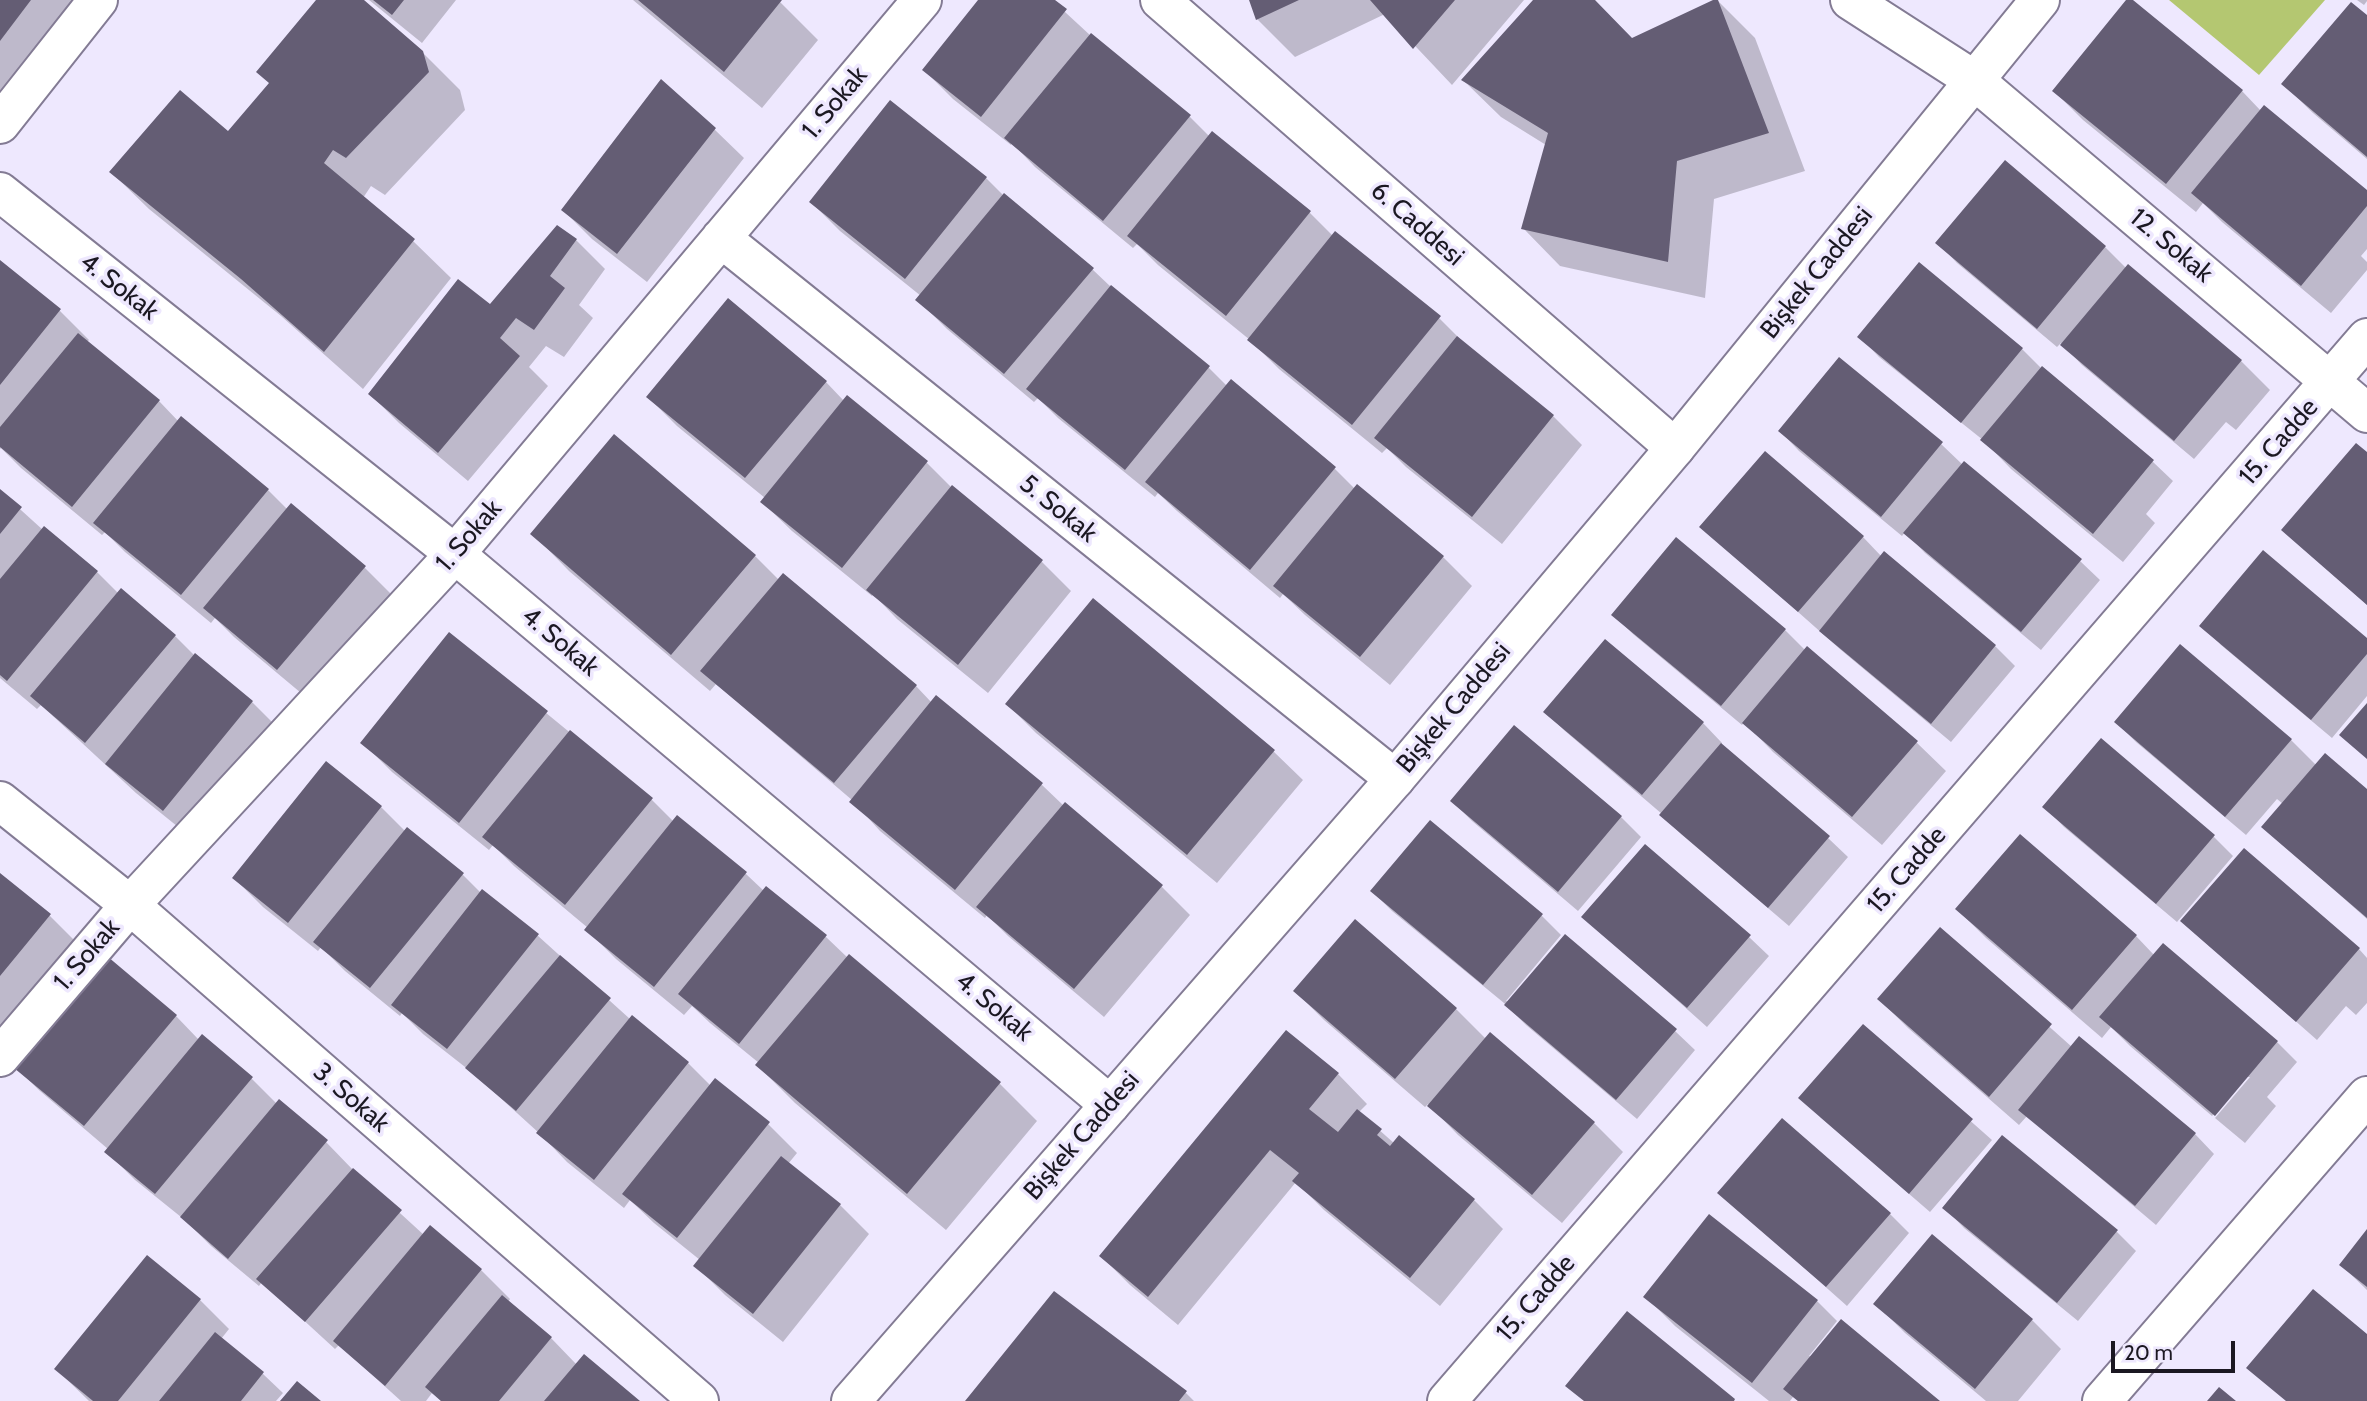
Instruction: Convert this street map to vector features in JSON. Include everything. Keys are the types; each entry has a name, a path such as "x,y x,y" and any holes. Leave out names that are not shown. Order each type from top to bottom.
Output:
{"street":[{"path":"0,124 98,0"},
{"name":"1. Sokak","path":"0,1057 130,905 455,554 922,0"},
{"name":"6. Caddesi","path":"1160,0 1675,448"},
{"name":"12. Sokak","path":"1850,0 1974,80 2367,413"},
{"name":"Bişkek Caddesi","path":"851,1401 1395,779 1675,448 2040,0"},
{"name":"4. Sokak","path":"0,192 455,554 1110,1105"},
{"name":"5. Sokak","path":"720,238 1395,779"},
{"name":"15. Cadde","path":"1447,1401 2332,382 2367,338"},
{"name":"3. Sokak","path":"0,801 130,905 699,1401"},
{"path":"2102,1401 2367,1096"}],"green space":[{"path":"2169,0 2325,0 2259,75"}],"building":[{"path":"0,0 31,0 0,41"},
{"path":"316,0 364,0 423,51 429,72 346,158 333,150 324,163 415,239 324,352 241,279 109,172 180,90 228,131 269,83 256,72"},
{"path":"373,0 404,0 392,15"},
{"path":"638,0 782,0 724,72"},
{"path":"978,0 1055,0 1067,9 981,117 922,70"},
{"path":"1249,0 1299,0 1256,20"},
{"path":"1370,0 1455,0 1413,49"},
{"path":"1533,0 1595,0 1632,38 1718,0 1769,133 1677,161 1668,262 1521,229 1548,133 1461,80"},
{"path":"2126,0 2133,0 2243,90 2166,184 2052,91"},
{"path":"2351,2 2367,15 2367,157 2281,84"},
{"path":"1091,33 1191,115 1103,221 1004,138"},
{"path":"661,79 716,128 617,254 561,210"},
{"path":"890,100 987,177 905,279 809,202"},
{"path":"2264,105 2367,190 2367,206 2301,286 2191,193"},
{"path":"1212,131 1311,211 1226,316 1127,236"},
{"path":"2005,160 2106,246 2037,329 1935,243"},
{"path":"1004,193 1094,268 1004,374 915,300"},
{"path":"557,225 577,239 550,276 565,288 534,330 516,318 500,338 520,356 438,453 368,394 458,279 490,304"},
{"path":"1335,231 1441,316 1352,425 1247,340"},
{"path":"0,260 61,309 0,385"},
{"path":"1919,262 2023,348 1961,423 1857,337"},
{"path":"2128,264 2242,360 2174,441 2060,345"},
{"path":"1111,285 1210,366 1125,470 1026,389"},
{"path":"728,298 827,381 745,478 646,397"},
{"path":"78,333 160,400 72,507 0,447 0,427"},
{"path":"1457,336 1554,415 1472,517 1374,438"},
{"path":"1839,357 1943,442 1881,517 1778,431"},
{"path":"2042,366 2154,460 2093,534 1980,440"},
{"path":"1231,379 1336,467 1250,570 1145,482"},
{"path":"847,395 928,461 842,568 760,502"},
{"path":"181,416 269,489 181,595 93,523"},
{"path":"614,434 756,555 671,655 530,534"},
{"path":"2356,443 2367,452 2367,605 2281,530"},
{"path":"1765,451 1864,536 1798,612 1699,527"},
{"path":"1964,461 2082,559 2021,632 1903,533"},
{"path":"1357,484 1444,556 1360,657 1273,586"},
{"path":"952,485 1043,560 958,665 866,590"},
{"path":"0,489 22,507 0,534"},
{"path":"291,503 366,566 277,670 203,608"},
{"path":"44,526 98,571 7,681 0,675 0,579"},
{"path":"1676,537 1786,629 1721,706 1611,615"},
{"path":"2263,550 2367,638 2367,654 2311,720 2199,626"},
{"path":"1884,551 1996,645 1931,724 1819,631"},
{"path":"783,573 917,685 834,783 700,671"},
{"path":"121,588 176,635 85,743 30,696"},
{"path":"1093,598 1275,750 1187,855 1005,704"},
{"path":"449,632 548,711 459,823 360,743"},
{"path":"1605,639 1704,722 1642,795 1543,712"},
{"path":"2180,644 2292,739 2225,817 2114,722"},
{"path":"1807,646 1918,741 1852,817 1742,723"},
{"path":"195,653 253,701 163,811 105,764"},
{"path":"936,695 1043,783 955,890 849,802"},
{"path":"2367,703 2367,759 2339,735"},
{"path":"1514,725 1622,816 1558,892 1450,801"},
{"path":"570,730 653,798 565,905 482,837"},
{"path":"2101,738 2215,835 2156,904 2042,807"},
{"path":"1721,743 1830,836 1768,908 1659,815"},
{"path":"2325,753 2367,789 2367,918 2261,827"},
{"path":"326,761 382,806 288,923 232,878"},
{"path":"1065,802 1163,885 1074,989 976,907"},
{"path":"677,815 747,872 654,987 584,930"},
{"path":"1430,820 1543,914 1483,985 1370,891"},
{"path":"407,827 464,873 370,988 313,942"},
{"path":"2020,834 2137,935 2072,1010 1955,909"},
{"path":"1645,844 1751,935 1687,1008 1581,917"},
{"path":"2244,848 2360,948 2296,1022 2180,921"},
{"path":"0,873 51,914 0,976"},
{"path":"766,886 827,935 739,1044 678,994"},
{"path":"482,889 539,934 447,1049 391,1005"},
{"path":"1355,919 1457,1008 1395,1079 1293,991"},
{"path":"1940,927 2052,1024 1989,1097 1877,999"},
{"path":"1565,934 1677,1029 1616,1100 1504,1005"},
{"path":"2163,943 2278,1041 2215,1116 2099,1017"},
{"path":"101,951 177,1015 84,1126 8,1063"},
{"path":"849,954 1001,1082 907,1194 755,1065"},
{"path":"560,955 611,998 516,1111 465,1068"},
{"path":"632,1015 689,1062 594,1180 536,1133"},
{"path":"1863,1024 1973,1119 1909,1194 1798,1098"},
{"path":"1286,1030 1339,1073 1309,1109 1338,1132 1357,1109 1382,1129 1377,1135 1390,1146 1399,1135 1475,1199 1410,1278 1292,1181 1299,1173 1270,1150 1148,1297 1099,1256"},
{"path":"1490,1032 1595,1122 1532,1195 1427,1106"},
{"path":"202,1034 253,1077 155,1194 104,1152"},
{"path":"2079,1036 2196,1133 2135,1206 2018,1110"},
{"path":"715,1078 770,1122 677,1238 622,1194"},
{"path":"279,1099 328,1140 228,1259 180,1217"},
{"path":"1782,1118 1891,1213 1826,1287 1717,1193"},
{"path":"2002,1135 2118,1230 2057,1303 1942,1208"},
{"path":"781,1156 841,1204 753,1314 693,1266"},
{"path":"353,1168 402,1210 305,1322 256,1279"},
{"path":"1709,1214 1818,1300 1752,1383 1643,1297"},
{"path":"430,1225 482,1269 385,1386 333,1341"},
{"path":"2367,1229 2367,1287 2339,1265"},
{"path":"1932,1234 2033,1319 1975,1389 1873,1304"},
{"path":"147,1255 201,1299 118,1401 93,1401 54,1369"},
{"path":"2313,1289 2367,1334 2367,1401 2286,1401 2246,1368"},
{"path":"1054,1291 1187,1391 1179,1401 965,1401"},
{"path":"502,1295 552,1337 499,1401 441,1401 425,1387"},
{"path":"1627,1311 1735,1399 1734,1401 1584,1401 1565,1386"},
{"path":"1841,1319 1940,1401 1798,1401 1783,1389"},
{"path":"215,1332 264,1372 241,1401 159,1401"},
{"path":"584,1354 640,1401 544,1401"},
{"path":"297,1381 321,1401 280,1401"},
{"path":"2219,1387 2236,1401 2207,1401"}]}
